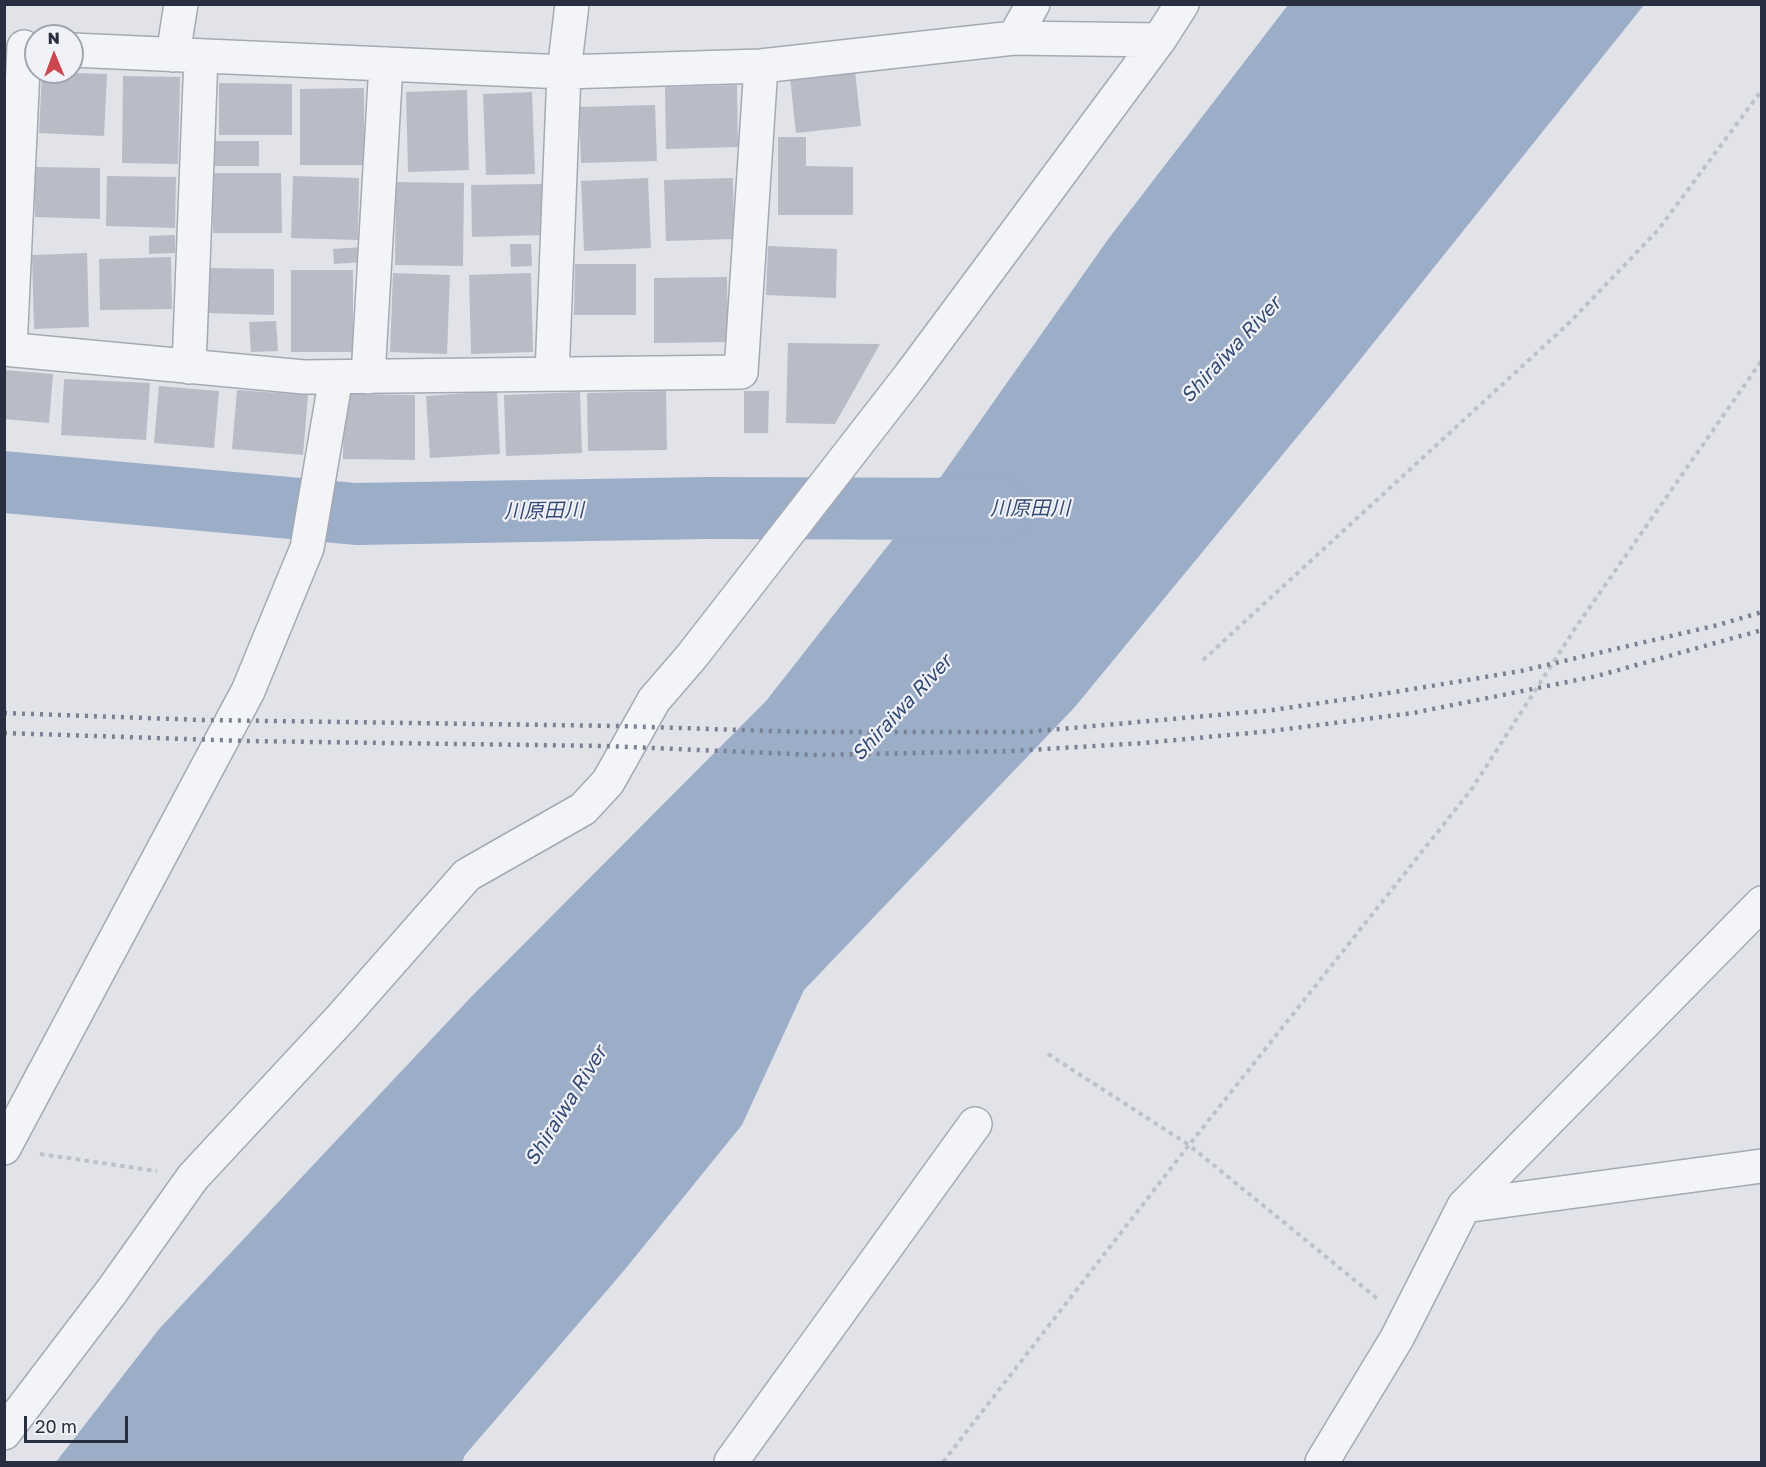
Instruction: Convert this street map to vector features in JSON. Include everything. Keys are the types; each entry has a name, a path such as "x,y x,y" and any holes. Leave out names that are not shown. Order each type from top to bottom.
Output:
{"street":[{"path":"181,4 187,56 189,367"},
{"path":"552,374 564,72 572,4"},
{"path":"1014,38 1034,4"},
{"path":"4,1433 112,1291 193,1177 342,1017 467,875 582,809 608,782 654,700 692,657 909,377 1159,40 1182,4"},
{"path":"84,51 564,72 761,66 1014,38 1159,40"},
{"path":"21,47 7,349 304,377 741,372 761,66"},
{"path":"368,377 386,64"},
{"path":"16,1150 252,680 307,548 336,377"},
{"path":"1322,1462 1405,1321 1464,1206 1761,903"},
{"path":"731,1462 975,1124"},
{"path":"1464,1206 1761,1166"}],"path":[{"path":"1203,660 1568,324 1658,230 1761,90"},
{"path":"943,1462 1189,1145 1471,790 1576,627 1761,360"},
{"path":"1048,1054 1189,1145 1405,1321"},
{"path":"16,1150 193,1177"}],"water":[{"name":"Shiraiwa River","path":"1288,5 1644,5 1335,391 1074,708 804,990 742,1125 622,1273 465,1455 462,1462 56,1462 159,1329 473,995 766,701 930,492 1109,238"}],"building":[{"path":"855,71 861,126 796,133 790,78"},
{"path":"84,73 107,74 104,136 39,133 41,84 84,84"},
{"path":"123,76 180,77 178,164 122,163"},
{"path":"219,83 292,84 292,135 219,135"},
{"path":"737,85 738,147 666,149 665,87"},
{"path":"364,88 364,165 300,165 300,89"},
{"path":"467,90 469,170 408,172 406,92"},
{"path":"532,92 535,174 486,175 483,94"},
{"path":"655,105 657,161 581,163 579,107"},
{"path":"778,137 806,137 806,166 853,167 853,215 778,215"},
{"path":"214,141 259,141 259,166 214,166"},
{"path":"35,167 100,168 100,219 35,217"},
{"path":"213,173 281,173 282,233 213,233"},
{"path":"107,176 176,177 175,228 106,226"},
{"path":"293,176 359,178 358,240 291,238"},
{"path":"648,178 651,248 584,251 581,181"},
{"path":"733,178 734,239 666,241 664,180"},
{"path":"396,182 464,183 463,266 395,265"},
{"path":"544,184 544,235 472,237 471,185"},
{"path":"175,235 175,253 149,254 149,236"},
{"path":"510,244 531,244 532,266 511,267"},
{"path":"768,246 837,249 836,298 766,295"},
{"path":"362,247 362,262 334,264 333,249"},
{"path":"87,253 89,327 34,329 32,255"},
{"path":"171,257 172,309 100,310 99,259"},
{"path":"575,264 636,264 636,315 574,315"},
{"path":"208,268 274,269 274,315 207,313"},
{"path":"291,270 353,270 353,352 291,352"},
{"path":"393,273 450,275 447,354 390,352"},
{"path":"531,273 533,352 471,354 469,275"},
{"path":"727,277 728,342 654,343 654,278"},
{"path":"276,321 278,351 251,352 249,322"},
{"path":"788,343 880,344 835,424 786,423"},
{"path":"4,370 53,374 49,423 4,419"},
{"path":"64,379 150,383 146,440 61,435"},
{"path":"159,386 219,391 214,448 154,443"},
{"path":"237,390 308,395 303,455 232,449"},
{"path":"497,391 500,454 430,458 426,396"},
{"path":"666,391 667,450 588,451 587,393"},
{"path":"744,391 769,391 768,433 744,433"},
{"path":"580,392 582,453 506,456 504,395"},
{"path":"344,394 415,395 415,460 343,459"}],"waterway":[{"name":"川原田川","path":"4,482 356,514 706,508 1000,509"}],"railway":[{"path":"4,713 203,720 618,726 803,732 1026,732 1273,710 1395,692 1521,671 1718,625 1762,612"},
{"path":"4,733 247,741 606,746 816,755 1012,751 1144,743 1271,731 1413,713 1597,676 1762,630"}]}
